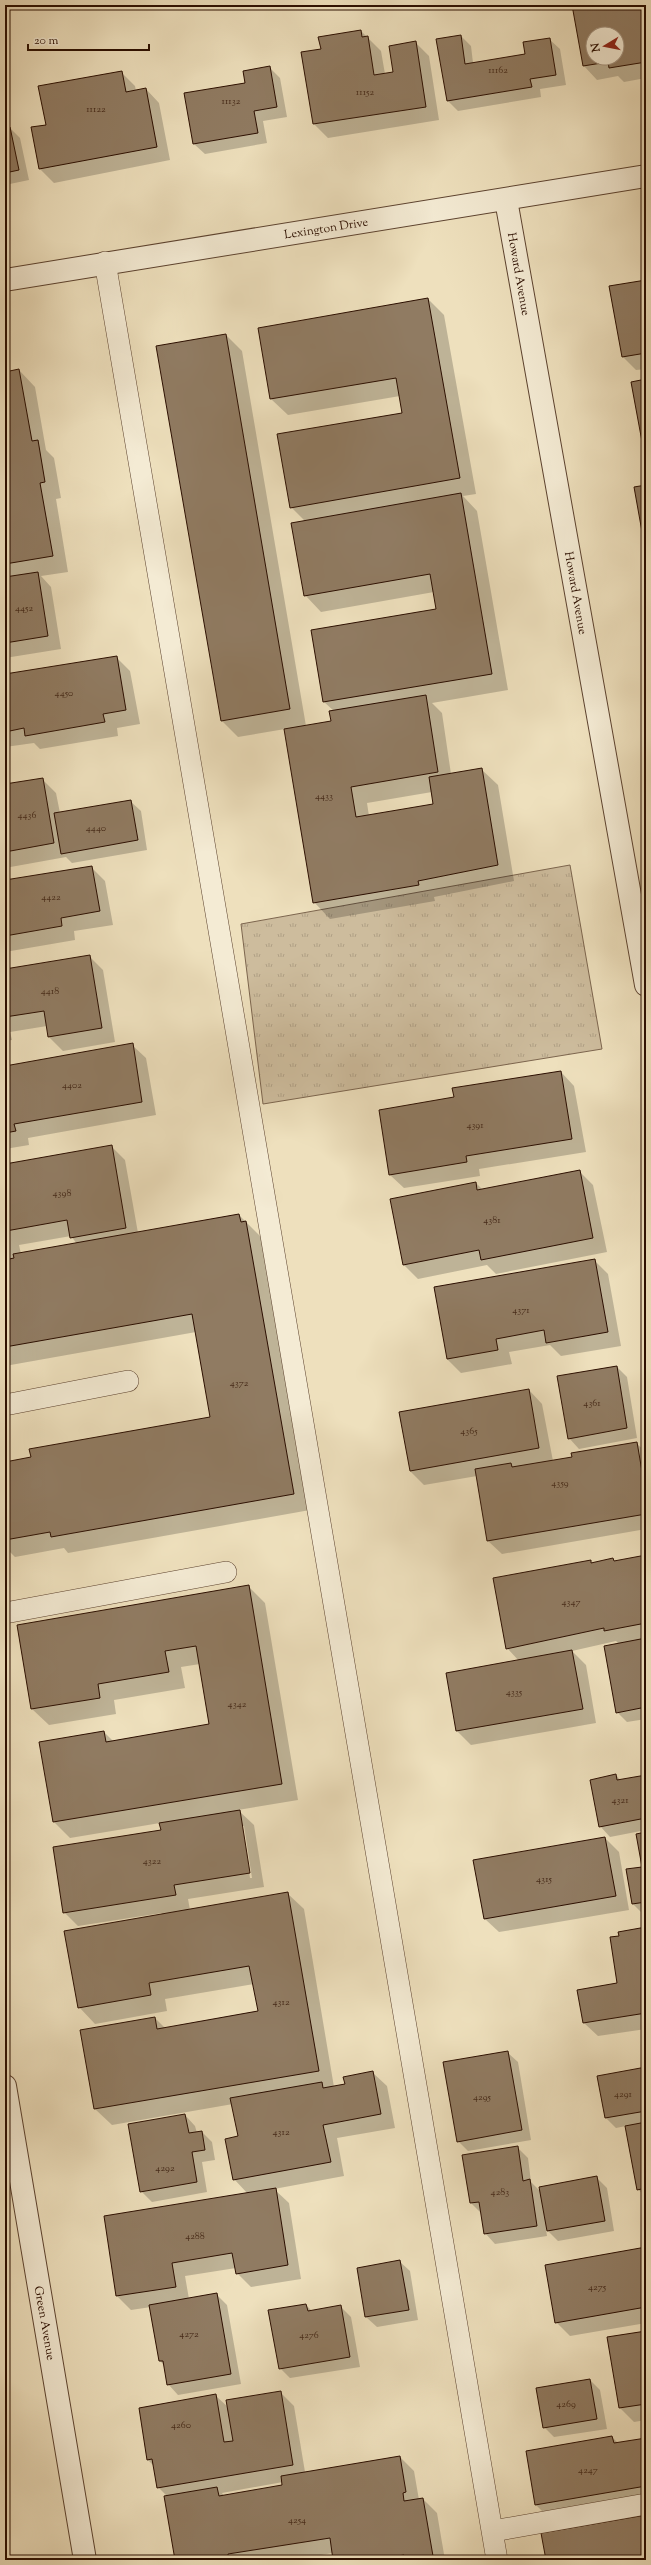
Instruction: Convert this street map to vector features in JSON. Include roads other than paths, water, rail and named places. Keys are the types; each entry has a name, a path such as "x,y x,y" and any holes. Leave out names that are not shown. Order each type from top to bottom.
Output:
{"street":[{"name":"Lexington Drive","path":"5,280 105,262 506,200 646,176"},
{"name":"Howard Avenue","path":"506,200 646,985"},
{"name":"Green Avenue","path":"5,2086 85,2560"}],"lane":[{"path":"105,262 498,2560"},
{"path":"5,1405 128,1381"},
{"path":"5,1613 226,1572"},
{"path":"493,2531 646,2504"}]}
